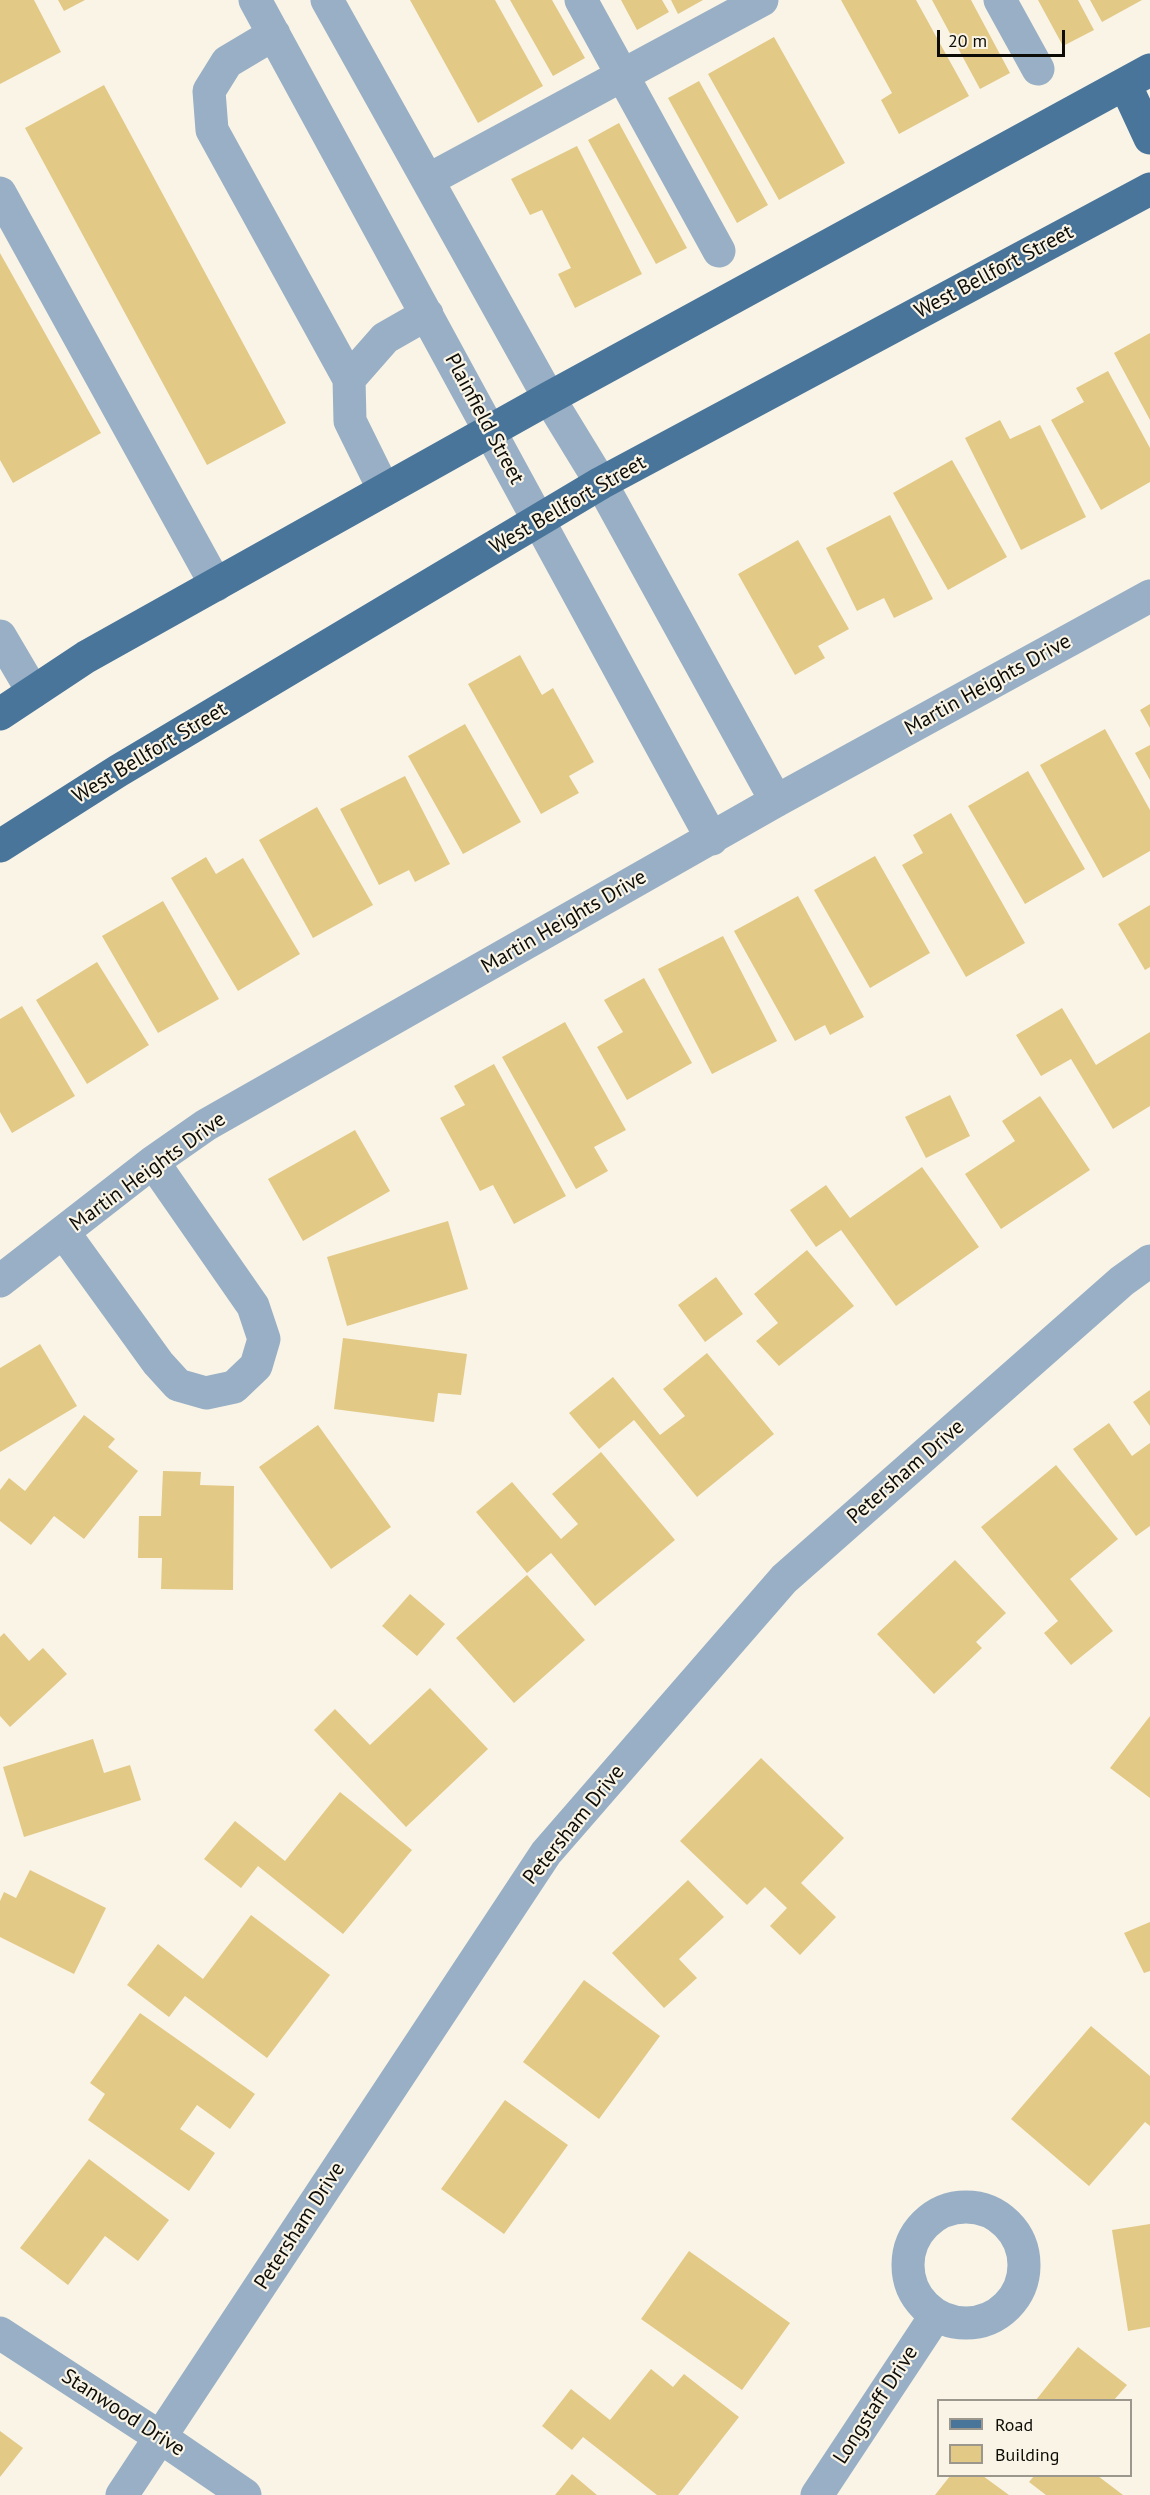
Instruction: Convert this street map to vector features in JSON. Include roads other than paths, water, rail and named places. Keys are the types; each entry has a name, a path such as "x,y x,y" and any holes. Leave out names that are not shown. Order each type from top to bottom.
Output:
{"main road":[{"path":"0,714 86,657 384,490 1137,77 1150,138"},
{"name":"West Bellfort Street","path":"0,846 118,771 602,483 1150,189"}],"street":[{"name":"Plainfield Street","path":"255,0 537,521 712,838"},
{"path":"327,0 549,398 602,483 776,801"},
{"path":"581,0 719,251"},
{"path":"428,180 762,0"},
{"path":"1000,0 1038,69"},
{"path":"274,34 227,62 209,92 212,130 349,379 350,421 384,490"},
{"path":"0,193 216,585"},
{"path":"349,379 385,338 427,314"},
{"name":"Martin Heights Drive","path":"0,1281 153,1162 206,1125 776,801 1150,596"},
{"path":"0,636 33,692"},
{"path":"64,1233 158,1363 178,1385 206,1393 234,1387 256,1366 264,1339 253,1306 153,1162"},
{"name":"Petersham Drive","path":"122,2495 546,1853 784,1579 1122,1281 1150,1261"},
{"name":"Longstaff Drive","path":"818,2495 936,2315"},
{"name":"Stanwood Drive","path":"0,2333 245,2495"}]}
